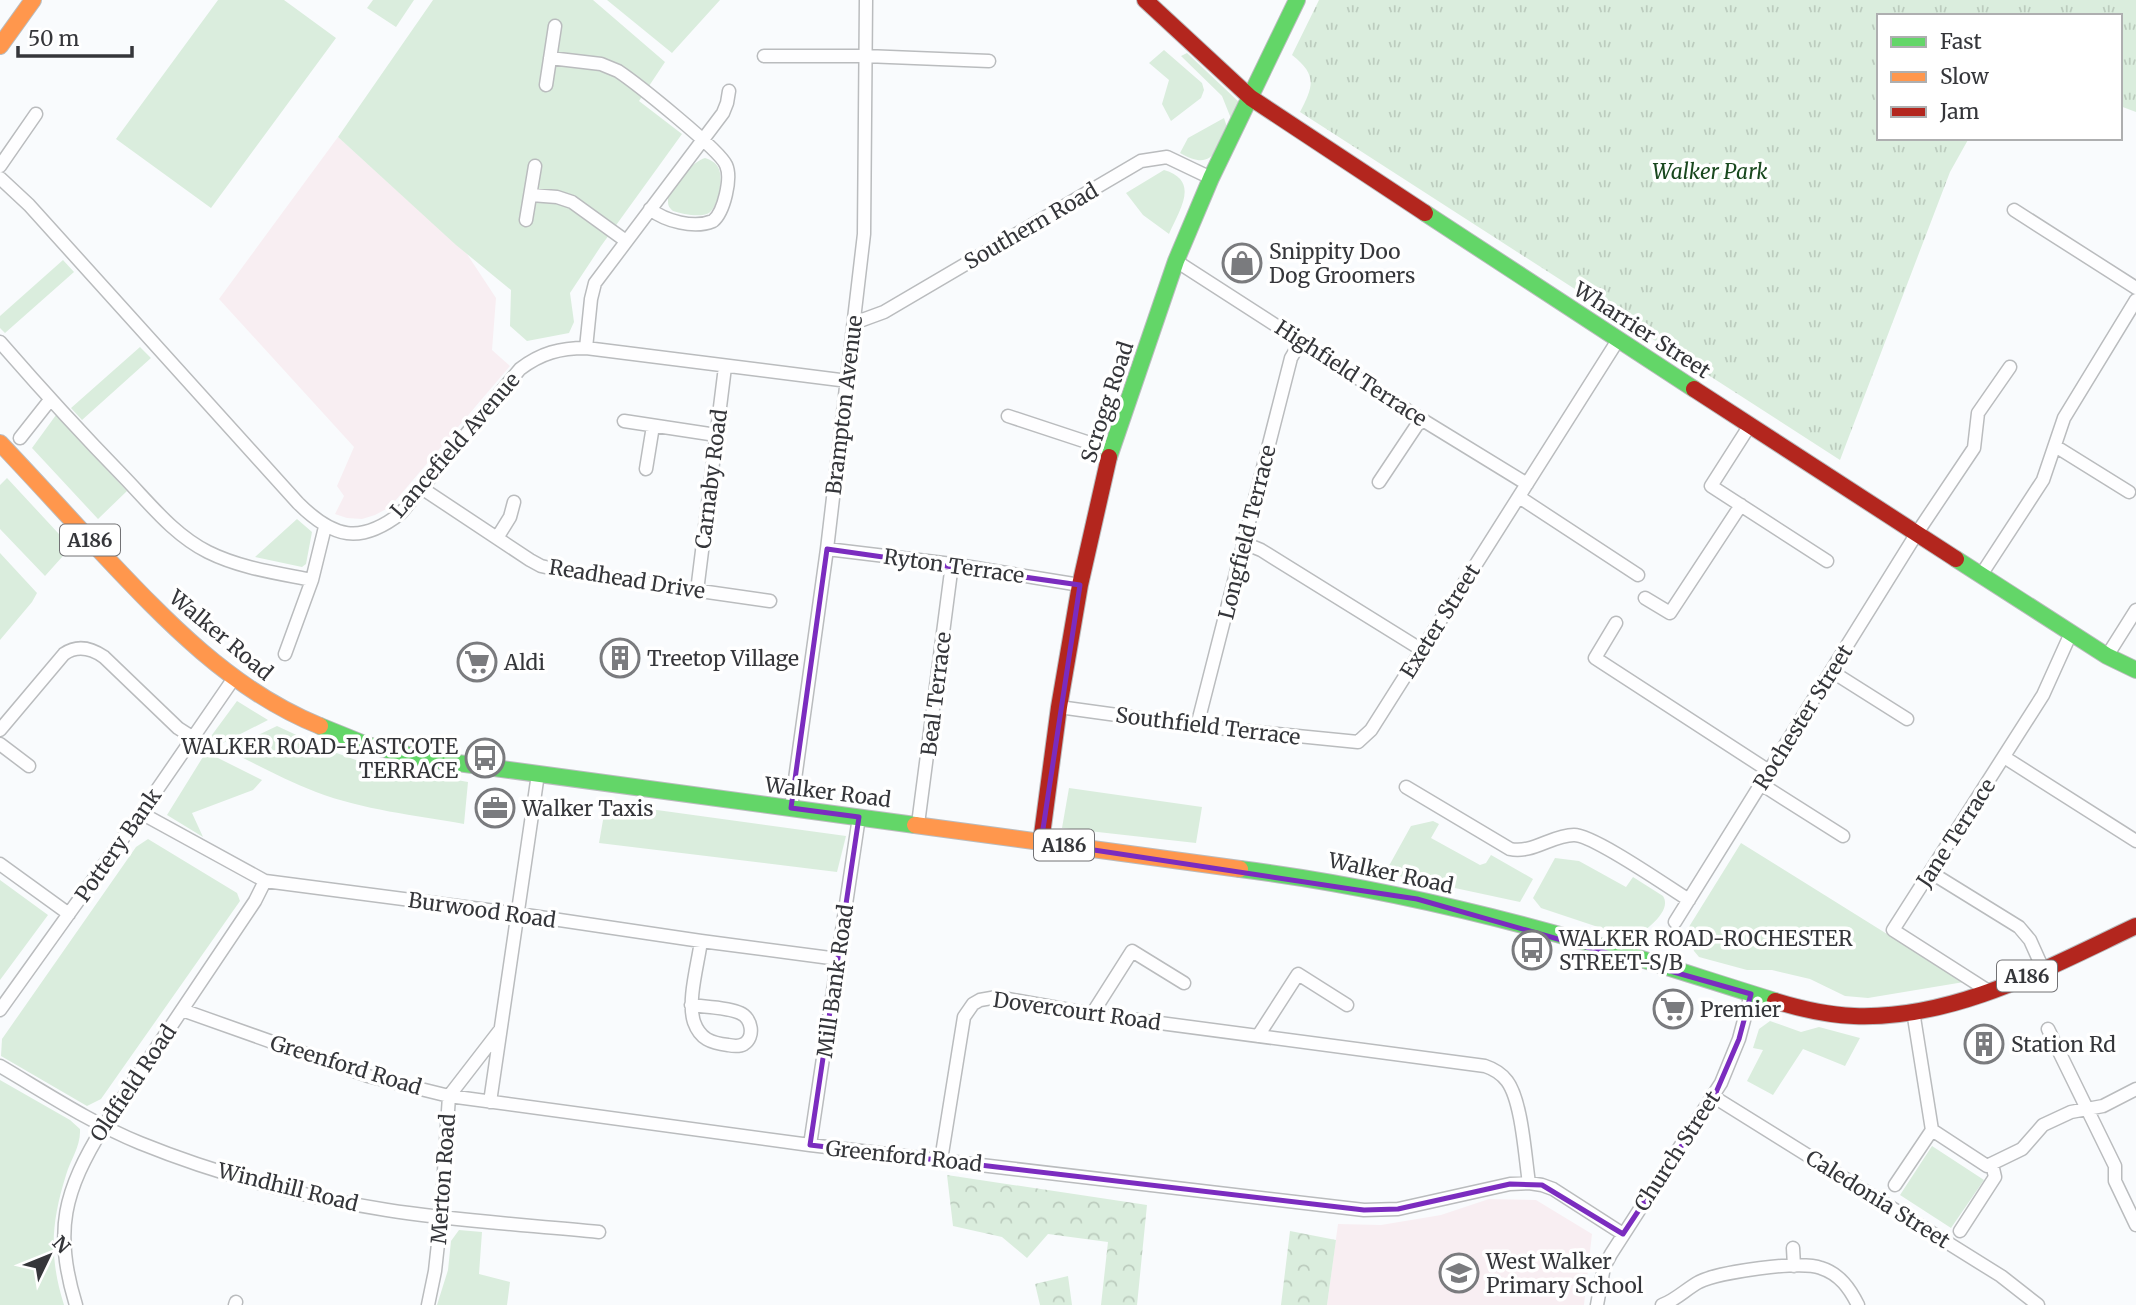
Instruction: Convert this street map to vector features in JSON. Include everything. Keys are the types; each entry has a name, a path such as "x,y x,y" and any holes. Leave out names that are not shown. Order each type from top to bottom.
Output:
{"main road":[{"path":"0,46 33,0"},
{"name":"Wharrier Street","path":"1144,0 1251,98 1981,575 2107,656 2136,670"},
{"name":"Scrogg Road","path":"1041,842 1059,706 1080,585 1111,450 1177,261 1211,178 1297,0"},
{"name":"Walker Road","path":"0,443 159,612 198,649 234,678 290,714 367,745 421,758 1281,874 1417,899 1519,924 1630,955 1751,994"},
{"name":"A186","path":"1751,994 1840,1015 1876,1016 1913,1011 1990,992 2136,926"}],"street":[{"name":"Brampton Avenue","path":"791,808 827,549 864,234 866,0"},
{"path":"546,85 555,26"},
{"path":"764,56 865,56 989,61"},
{"path":"550,58 601,65 618,71 721,156 728,168 724,206 713,221 698,224 667,219 650,209"},
{"path":"586,348 592,291 599,277 723,113 729,91"},
{"path":"0,166 36,114"},
{"name":"Southern Road","path":"854,323 884,312 1141,161 1167,157 1211,178"},
{"path":"526,220 535,166"},
{"path":"0,178 29,205 298,503 325,527 312,580 285,654"},
{"path":"531,195 557,197 572,202 626,241"},
{"path":"2014,210 2136,288"},
{"name":"Highfield Terrace","path":"1177,261 1421,419 1527,484"},
{"path":"1981,575 2043,480 2064,418 2136,300"},
{"name":"Exeter Street","path":"1358,742 1371,730 1618,340"},
{"name":"Longfield Terrace","path":"1197,726 1291,358 1301,341"},
{"path":"0,342 50,400 159,514 191,542 225,559 312,580"},
{"name":"Lancefield Avenue","path":"325,527 349,533 367,531 381,527 401,513 520,369 538,357 559,349 586,348 848,381"},
{"name":"Carnaby Road","path":"697,591 725,367"},
{"name":"Rochester Street","path":"1675,922 1917,533 1974,448 1978,413 2010,367"},
{"path":"20,438 50,400"},
{"path":"1008,416 1111,450"},
{"path":"1379,482 1421,419"},
{"path":"624,421 716,435"},
{"path":"1750,425 1711,486 1827,561"},
{"path":"646,470 653,426"},
{"path":"2055,446 2129,492"},
{"name":"Readhead Drive","path":"423,489 530,560 554,569 770,601"},
{"path":"1518,497 1638,575"},
{"path":"497,538 510,517 514,502"},
{"path":"1645,598 1670,613 1741,505"},
{"path":"1244,543 1261,550 1422,650"},
{"name":"Ryton Terrace","path":"827,549 953,564 1080,585"},
{"name":"Beal Terrace","path":"918,824 953,564"},
{"path":"2107,656 2136,610"},
{"path":"1616,622 1595,658 1769,771"},
{"name":"Jane Terrace","path":"1990,992 1893,930 2043,695 2071,633"},
{"path":"0,730 64,654 69,650 82,648 104,657 178,728 192,737"},
{"path":"1831,671 1907,719"},
{"name":"Pottery Bank","path":"0,1010 234,678"},
{"name":"Southfield Terrace","path":"1059,706 1197,726 1358,742"},
{"path":"0,744 29,766"},
{"path":"2004,757 2136,841"},
{"name":"Merton Road","path":"490,1102 538,774"},
{"path":"1761,784 1843,836"},
{"path":"1406,787 1516,850 1578,835 1620,857 1689,900"},
{"name":"Burwood Road","path":"141,813 265,881 838,959"},
{"name":"Mill Bank Road","path":"810,1145 859,817"},
{"path":"0,864 69,915"},
{"path":"1930,872 2019,927 2030,940 2043,969"},
{"name":"Oldfield Road","path":"76,1305 66,1269 64,1231 65,1215 81,1164 255,901 265,881"},
{"path":"691,1005 740,1013 750,1024 749,1039 743,1045 735,1046 711,1042 704,1039 693,1020 691,1005 701,941"},
{"path":"1092,1014 1132,951 1184,983"},
{"path":"1258,1036 1298,974 1347,1005"},
{"name":"Church Street","path":"1597,1305 1604,1267 1714,1097 1729,1066 1751,994"},
{"name":"Dovercourt Road","path":"941,1160 964,1017 973,1004 987,997 997,997 1092,1014 1470,1062 1496,1070 1506,1078 1515,1097 1529,1183"},
{"name":"Greenford Road","path":"182,1010 368,1076 449,1096 810,1145 1364,1210 1398,1209 1510,1184 1529,1183 1553,1189 1623,1234"},
{"path":"1895,1185 1932,1130 1913,1011"},
{"name":"Merton Road","path":"428,1305 434,1279 441,1216 449,1096 501,1028"},
{"path":"2048,1030 2115,1166 2115,1181 2136,1226"},
{"name":"Windhill Road","path":"0,1066 104,1126 141,1143 278,1188 353,1204 599,1232"},
{"path":"1989,1165 2022,1149 2043,1125 2071,1112 2103,1106 2136,1089"},
{"name":"Caledonia Street","path":"1714,1097 2001,1276 2038,1305"},
{"path":"1932,1130 1989,1165 1995,1177 1960,1231"},
{"path":"1793,1248 1794,1265"},
{"path":"1662,1305 1700,1282 1712,1278 1794,1265 1822,1268 1835,1275 1845,1283 1858,1305"}],"highlighted area":[{"path":"827,549 1080,585 1041,842 1417,899 1751,994 1739,1039 1714,1097 1623,1234 1542,1185 1510,1184 1398,1209 1364,1210 810,1145 859,817 791,808"}],"shaded area":[{"path":"338,137 467,254 496,298 492,350 510,366 390,507 362,519 335,514 344,496 337,486 354,447 219,299"},
{"name":"West Walker Primary School","path":"1489,1199 1536,1200 1592,1234 1584,1305 1327,1305 1338,1224 1381,1225 1441,1215"}],"green space":[{"path":"218,0 284,0 336,38 211,208 116,139"},
{"path":"373,0 414,0 396,27 367,8"},
{"path":"433,0 593,0 665,62 639,101 682,134 570,293 574,322 569,333 527,341 510,326 511,290 456,245 338,137"},
{"path":"607,0 720,0 672,53"},
{"name":"Walker Park","path":"1319,0 2136,0 2136,112 2122,107 2122,14 1877,14 1877,140 1968,140 1950,172 1840,460 1300,112 1311,81 1306,69 1292,55"},
{"path":"1164,50 1202,83 1204,90 1201,98 1171,121 1162,104 1169,80 1149,63"},
{"path":"1187,53 1240,103 1232,121 1222,96 1181,56"},
{"path":"1224,118 1227,127 1219,145 1206,160 1190,158 1180,153 1188,138"},
{"path":"705,158 716,164 720,172 715,206 703,215 673,211 668,203 676,183"},
{"path":"1164,170 1182,181 1184,189 1182,206 1169,234 1143,215 1126,193"},
{"path":"63,260 74,272 5,333 0,328 0,316"},
{"path":"140,347 151,358 82,420 71,408"},
{"path":"56,415 127,491 98,519 32,448"},
{"path":"7,478 71,547 45,576 0,529 0,485"},
{"path":"297,519 312,532 306,564 302,567 255,557"},
{"path":"0,553 37,593 0,640"},
{"path":"237,701 268,720 219,745 209,739"},
{"path":"277,726 367,764 468,782 464,824 334,798 293,782 227,750"},
{"path":"206,752 262,780 253,790 192,813 203,837 167,815"},
{"path":"1069,788 1202,807 1196,843 1062,828"},
{"path":"606,803 846,836 837,872 599,843"},
{"path":"1433,821 1439,824 1431,838 1480,865 1486,863 1491,855 1533,879 1520,902 1385,873 1411,826"},
{"path":"148,839 237,893 240,901 101,1099 87,1106 1,1056 2,1039 136,847"},
{"path":"1741,843 1964,982 1868,998 1845,996 1810,979 1772,970 1747,970 1699,957 1694,951 1687,930"},
{"path":"1555,858 1579,861 1626,887 1633,877 1663,896 1665,902 1661,915 1631,938 1541,908 1533,898"},
{"path":"0,880 48,915 0,980"},
{"path":"1770,1021 1801,1032 1819,1027 1860,1038 1845,1066 1803,1049 1773,1095 1747,1081 1763,1050 1753,1048 1759,1029"},
{"path":"0,1080 70,1120 80,1129 77,1147 61,1192 55,1225 54,1255 64,1305 0,1305"},
{"path":"1932,1146 1984,1180 1951,1228 1900,1195"},
{"path":"947,1175 1147,1205 1137,1305 1101,1305 1108,1242 1048,1234 1027,1258 1002,1237 953,1226"},
{"path":"459,1230 482,1232 479,1274 510,1282 507,1305 437,1305 448,1270 451,1241"},
{"path":"1290,1231 1336,1240 1327,1305 1281,1305"},
{"path":"1068,1276 1072,1305 1040,1305 1035,1284"}],"traffic: fast":[{"path":"1109,457 1176,261 1211,178 1297,0"},
{"path":"1425,213 1694,389"},
{"path":"1956,559 2107,656 2136,670"},
{"path":"320,726 367,745 421,758 915,825"},
{"path":"1240,869 1372,890 1502,920 1612,950 1775,1001"}],"traffic: slow":[{"path":"0,46 33,0"},
{"path":"0,443 175,628 258,694 320,726"},
{"path":"915,825 1240,869"}],"traffic: jam":[{"path":"1145,0 1251,98 1425,213"},
{"path":"1694,389 1956,559"},
{"path":"1041,842 1059,707 1080,585 1109,457"},
{"path":"1775,1001 1814,1011 1854,1016 1891,1015 1928,1009 2000,988 2136,926"}],"place":[{"name":"Snippity Doo Dog Groomers","path":"1242,263"},
{"name":"Treetop Village","path":"620,658"},
{"name":"Aldi","path":"477,662"},
{"name":"WALKER ROAD-EASTCOTE TERRACE","path":"485,758"},
{"name":"Walker Taxis","path":"495,808"},
{"name":"WALKER ROAD-ROCHESTER STREET-S/B","path":"1532,950"},
{"name":"Premier","path":"1673,1009"},
{"name":"Station Rd","path":"1984,1044"},
{"name":"West Walker Primary School","path":"1459,1273"}]}
